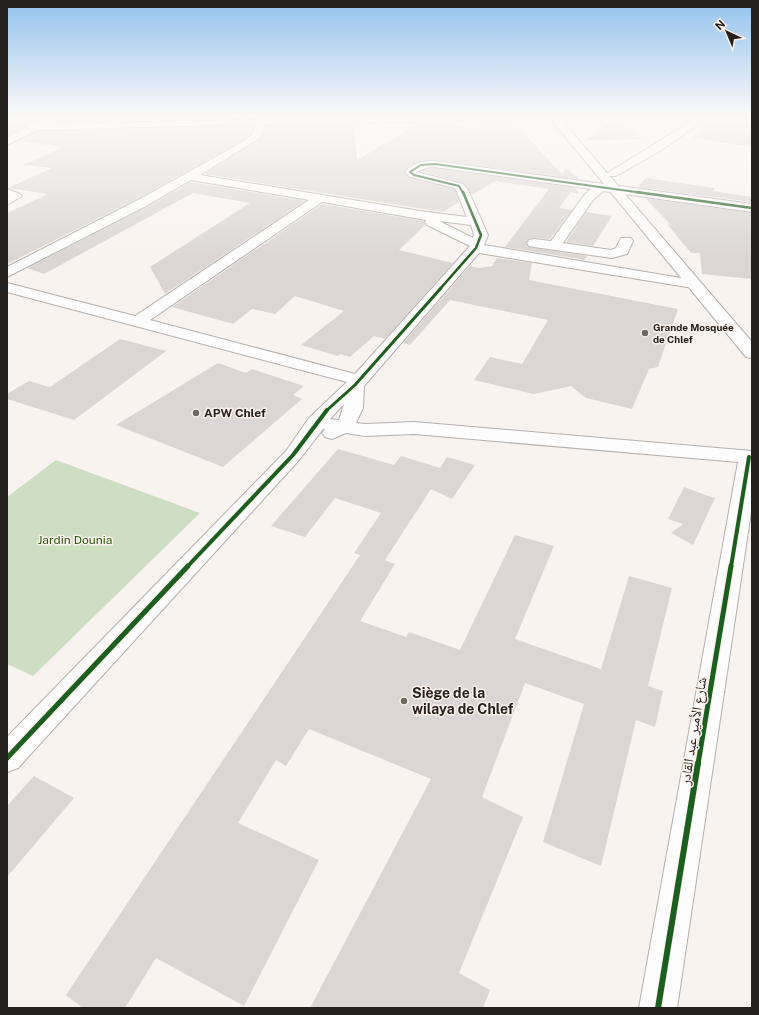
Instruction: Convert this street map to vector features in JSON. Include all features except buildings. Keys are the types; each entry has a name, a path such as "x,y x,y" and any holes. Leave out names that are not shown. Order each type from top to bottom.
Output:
{"street":[{"path":"7,273 142,203 209,164"},
{"path":"426,164 420,165 410,172 414,175 459,186 462,190 478,238"},
{"path":"432,164 752,208"},
{"path":"593,164 752,353"},
{"path":"604,164 612,174 613,189 742,321"},
{"path":"612,174 629,164"},
{"path":"189,176 420,215 478,238 693,284"},
{"path":"554,246 589,197 613,189"},
{"path":"7,193 16,196 7,200"},
{"path":"138,321 320,198"},
{"path":"420,215 478,238 496,237"},
{"path":"7,758 293,455 321,417 357,383 478,238"},
{"path":"517,240 612,254 622,251 626,241"},
{"path":"7,287 138,321 357,383"},
{"path":"293,455 348,421 357,383"},
{"path":"321,417 348,421 365,430 414,428 750,457"},
{"name":"شارع الأمير عبد القادر","path":"658,1008 750,457"}],"green space":[{"name":"Jardin Dounia","path":"56,460 200,513 33,676 7,664 7,497"}],"cycle path":[{"path":"7,758 293,455 326,411 355,385 476,248 481,235 462,190 459,186 414,175 410,172 421,165 425,164"},
{"path":"438,164 752,208"},
{"path":"658,1008 749,457"}],"place":[{"name":"Grande Mosquée de Chlef","path":"645,333"},
{"name":"APW Chlef","path":"196,413"},
{"name":"Siège de la wilaya de Chlef","path":"404,701"}]}
